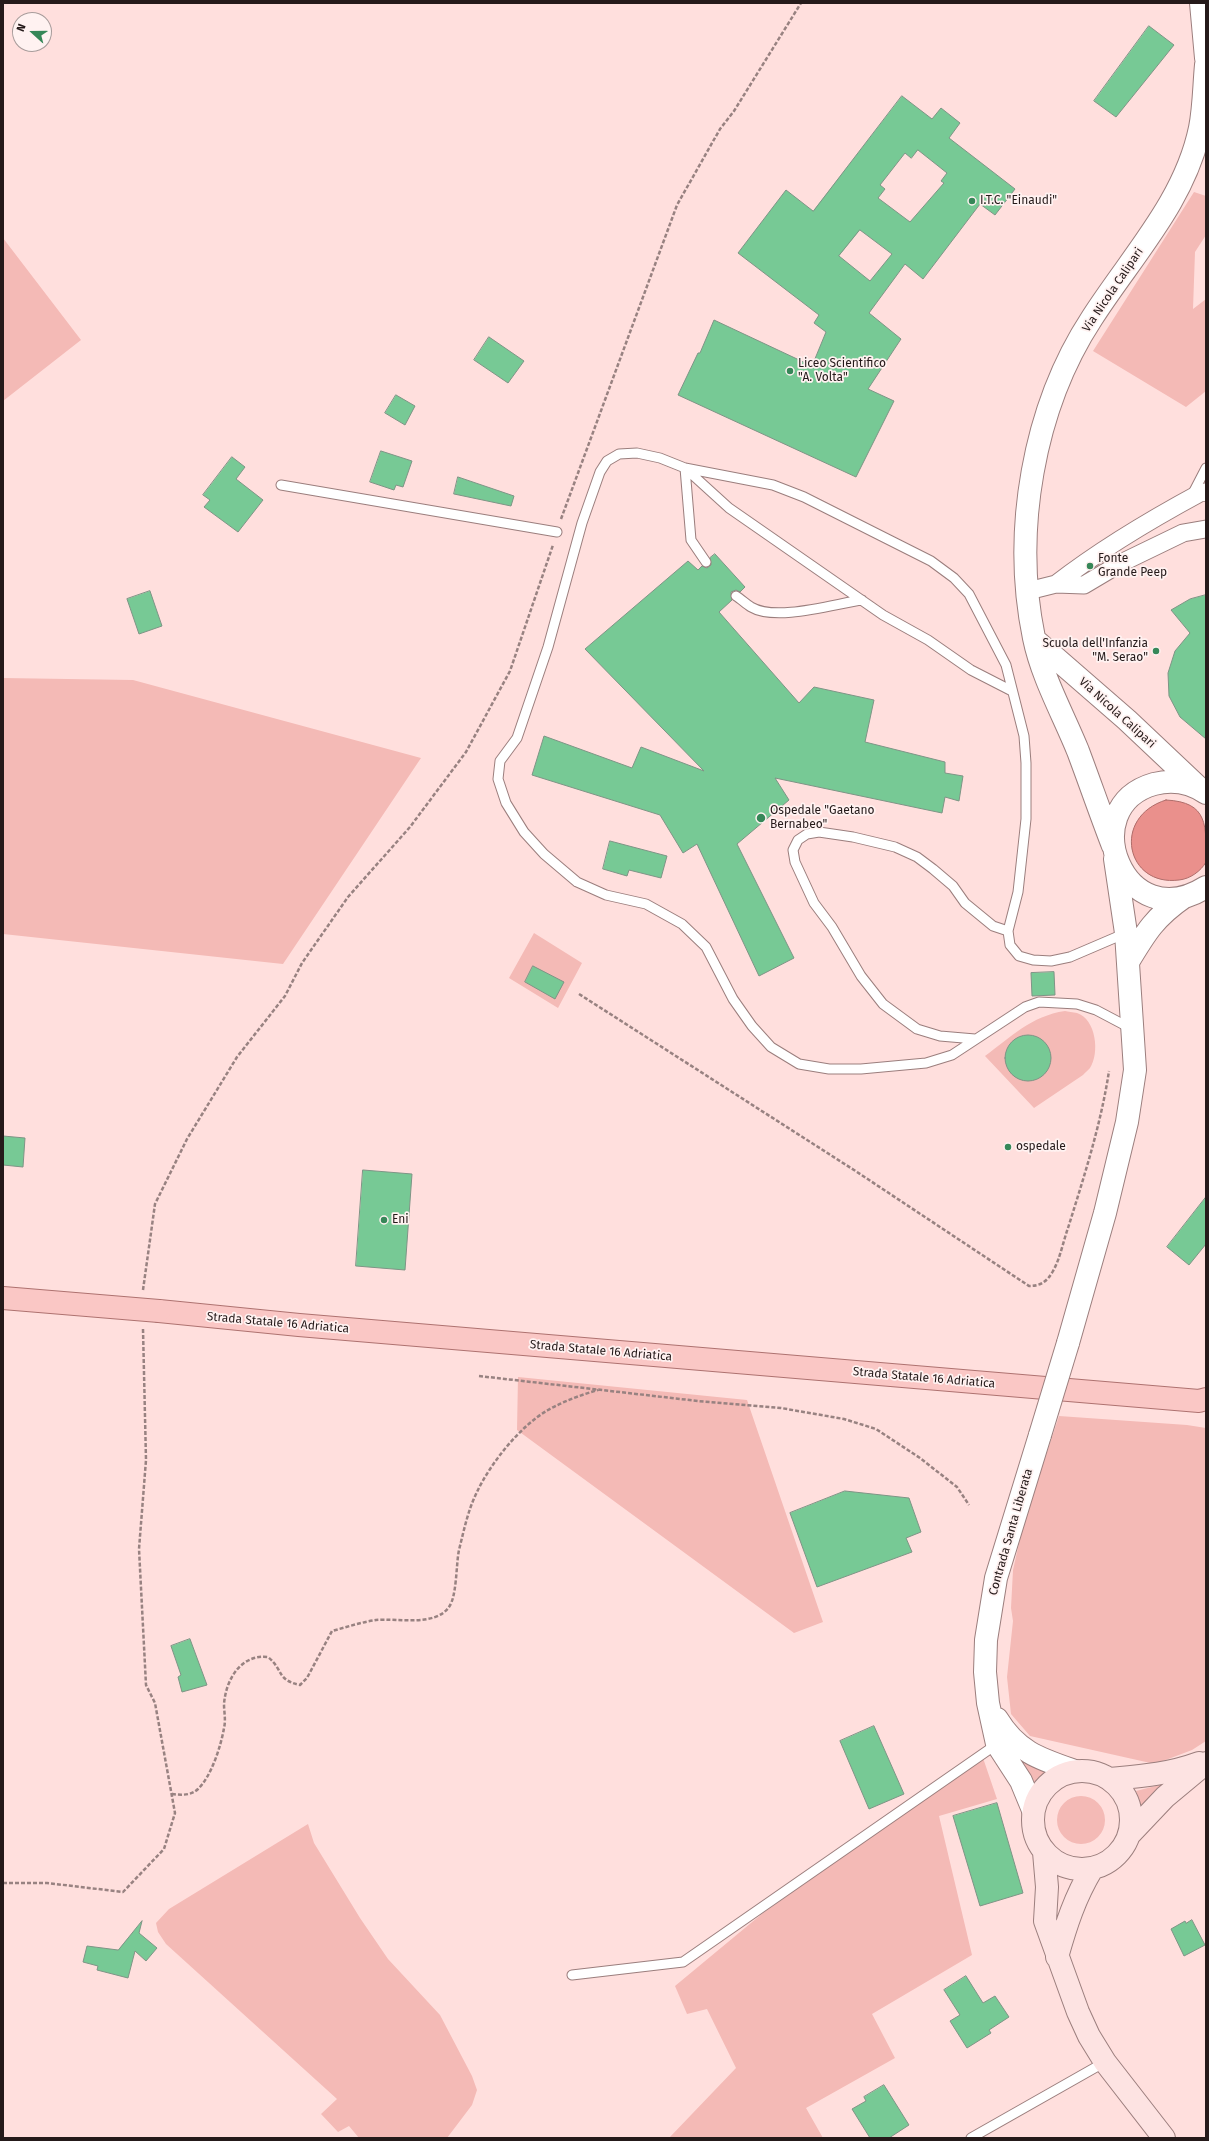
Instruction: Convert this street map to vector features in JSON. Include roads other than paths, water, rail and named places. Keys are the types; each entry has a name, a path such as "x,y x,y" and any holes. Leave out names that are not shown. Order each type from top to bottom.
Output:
{"main road":[{"name":"Strada Statale 16 Adriatica","path":"3,1298 1205,1402"},
{"path":"1110,1779 1121,1790 1129,1804 1132,1820 1129,1835 1124,1847 1115,1857 1104,1865 1092,1869 1078,1870 1065,1867 1053,1861 1044,1852 1036,1839 1033,1825 1033,1810 1039,1796 1048,1784 1060,1776 1075,1771 1087,1771 1110,1779 1146,1776 1175,1772 1206,1762"},
{"path":"1129,1835 1165,1797 1206,1762"},
{"path":"1044,1852 1047,1887 1045,1921 1057,1957 1089,2036 1105,2062 1164,2138"},
{"path":"1057,1957 1070,1911 1080,1888 1092,1869"}],"street":[{"path":"1201,3 1206,58"},
{"name":"Via Nicola Calipari","path":"1114,852 1078,752 1047,680 1034,638 1028,591 1025,540 1030,490 1039,435 1060,378 1092,318 1126,271 1174,196 1189,164 1200,128 1206,66"},
{"path":"1056,584 1093,555 1199,494"},
{"path":"1028,591 1056,584 1084,585 1121,563 1183,533 1206,528"},
{"name":"Via Nicola Calipari","path":"1034,638 1127,720 1203,791"},
{"path":"1184,897 1158,898 1143,892 1123,874 1114,852 1114,827 1117,818 1127,801 1151,785 1170,781 1189,784 1203,791"},
{"name":"Contrada Santa Liberata","path":"997,1744 988,1703 985,1672 986,1640 996,1578 1068,1343 1105,1213 1127,1122 1135,1070 1134,1030 1126,933 1114,852"},
{"path":"1128,962 1153,923 1166,910 1184,897 1206,887"},
{"path":"988,1703 1001,1725 1020,1747 1040,1759 1075,1771"},
{"path":"997,1744 1021,1781 1033,1810"}],"lane":[{"path":"1126,933 1070,957 1051,961 1033,960 1019,956 1010,945 1008,931 1018,892 1026,819 1026,762 1024,736 1006,665 969,594 954,578 931,561 804,497 773,485 685,468 660,458 637,453 619,454 607,461 600,472 582,523 548,647 526,714 517,738 500,761 498,779 506,804 524,832 544,854 577,882 606,895 646,904 682,924 706,947 733,999 752,1026 772,1047 799,1064 829,1069 861,1070 926,1063 952,1055 1025,1007 1039,1002 1077,1004 1096,1010 1134,1030"},
{"path":"685,468 691,540 706,562"},
{"path":"685,468 729,508 883,615 928,640 971,670 1012,691"},
{"path":"1199,494 1206,468"},
{"path":"281,486 557,532"},
{"path":"736,596 752,608 786,613 862,600"},
{"path":"975,1040 940,1036 917,1029 883,1004 861,976 832,927 806,888 794,862 793,850 798,840 807,834 819,832 853,837 895,847 917,857 953,886 966,903 993,926 1008,931"},
{"path":"572,1975 683,1962 997,1744"},
{"path":"971,2138 1105,2062"}],"place":[{"name":"I.T.C. \"Einaudi\"","path":"972,201"},
{"name":"Liceo Scientifico \"A. Volta\"","path":"790,371"},
{"name":"Fonte Grande Peep","path":"1090,566"},
{"name":"Scuola dell'Infanzia \"M. Serao\"","path":"1156,651"},
{"name":"Ospedale \"Gaetano Bernabeo\"","path":"761,818"},
{"name":"ospedale","path":"1008,1147"},
{"name":"Eni","path":"384,1220"}]}
